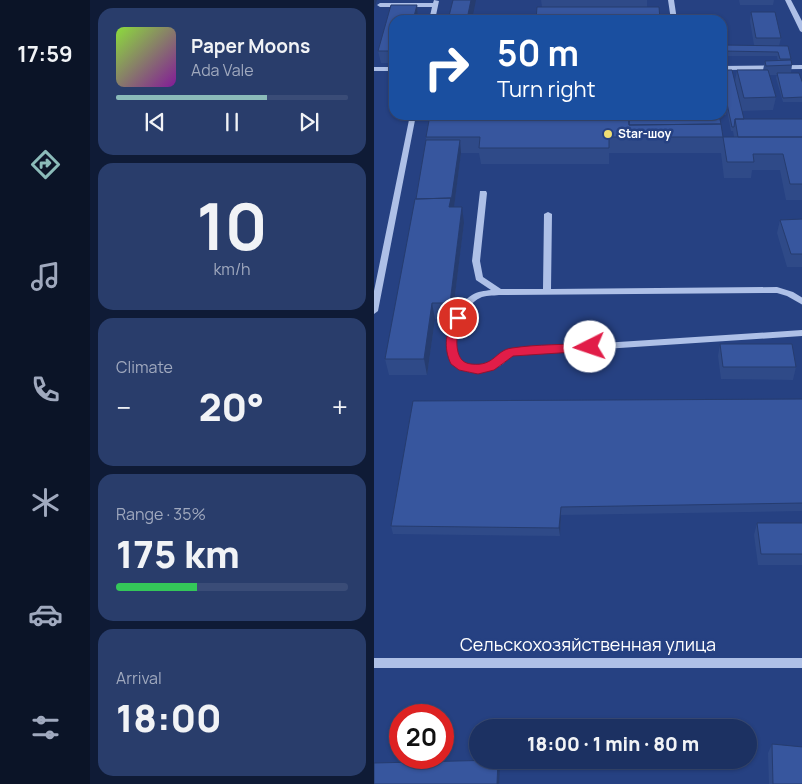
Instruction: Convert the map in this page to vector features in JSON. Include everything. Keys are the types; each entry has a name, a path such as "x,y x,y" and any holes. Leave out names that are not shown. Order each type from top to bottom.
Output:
{"street":[{"path":"670,0 673,15"},
{"path":"788,0 802,31"},
{"path":"380,5 435,3"},
{"path":"727,68 802,67"},
{"path":"374,69 389,69"},
{"path":"374,310 411,120"},
{"path":"547,292 548,214"},
{"path":"802,302 790,294 777,290 499,292 477,296 464,307 452,329 452,348 455,361 463,368 478,369 490,367 511,352 802,333"},
{"name":"Сельскохозяйственная улица","path":"374,663 802,662"}],"lane":[{"path":"483,193 476,262 479,278 499,292"}],"building":[{"path":"453,0 471,0 468,15 449,15"},
{"path":"391,5 417,5 414,15 389,15 389,51 378,51"},
{"path":"537,7 659,7 660,15 536,15"},
{"path":"751,12 775,12 781,38 756,38"},
{"path":"727,45 788,46 791,59 780,59 778,52 727,51"},
{"path":"791,60 792,65 766,66 765,61"},
{"path":"727,70 732,70 744,119 735,119 734,127 732,127 727,104"},
{"path":"737,70 768,70 776,97 744,98"},
{"path":"777,73 799,73 803,84 803,97 783,98"},
{"path":"735,119 803,119 803,137 738,137"},
{"path":"429,120 629,120 629,125 721,124 723,137 609,137 609,148 479,148 480,137 426,137"},
{"path":"629,120 720,120 721,124 629,125"},
{"path":"723,137 803,137 803,184 790,184 783,154 753,154 754,162 727,162"},
{"path":"426,140 460,140 451,202 451,198 416,199"},
{"path":"451,198 449,207 462,207 450,303 432,303 424,359 385,359 415,199"},
{"path":"803,219 803,254 791,254 780,220"},
{"path":"720,344 792,344 796,367 723,367"},
{"path":"803,399 803,503 561,507 559,528 391,526 413,401"},
{"path":"757,523 803,523 803,554 761,554"},
{"path":"772,744 803,747 803,784 773,784"},
{"path":"454,761 469,761 469,769 498,769 497,784 374,784 374,763 389,763 389,769 454,769"}],"place":[{"name":"Star-шоу","path":"608,134"}],"route":[{"path":"458,318 452,329 452,348 455,361 463,368 478,369 490,367 511,352 590,347"}]}
